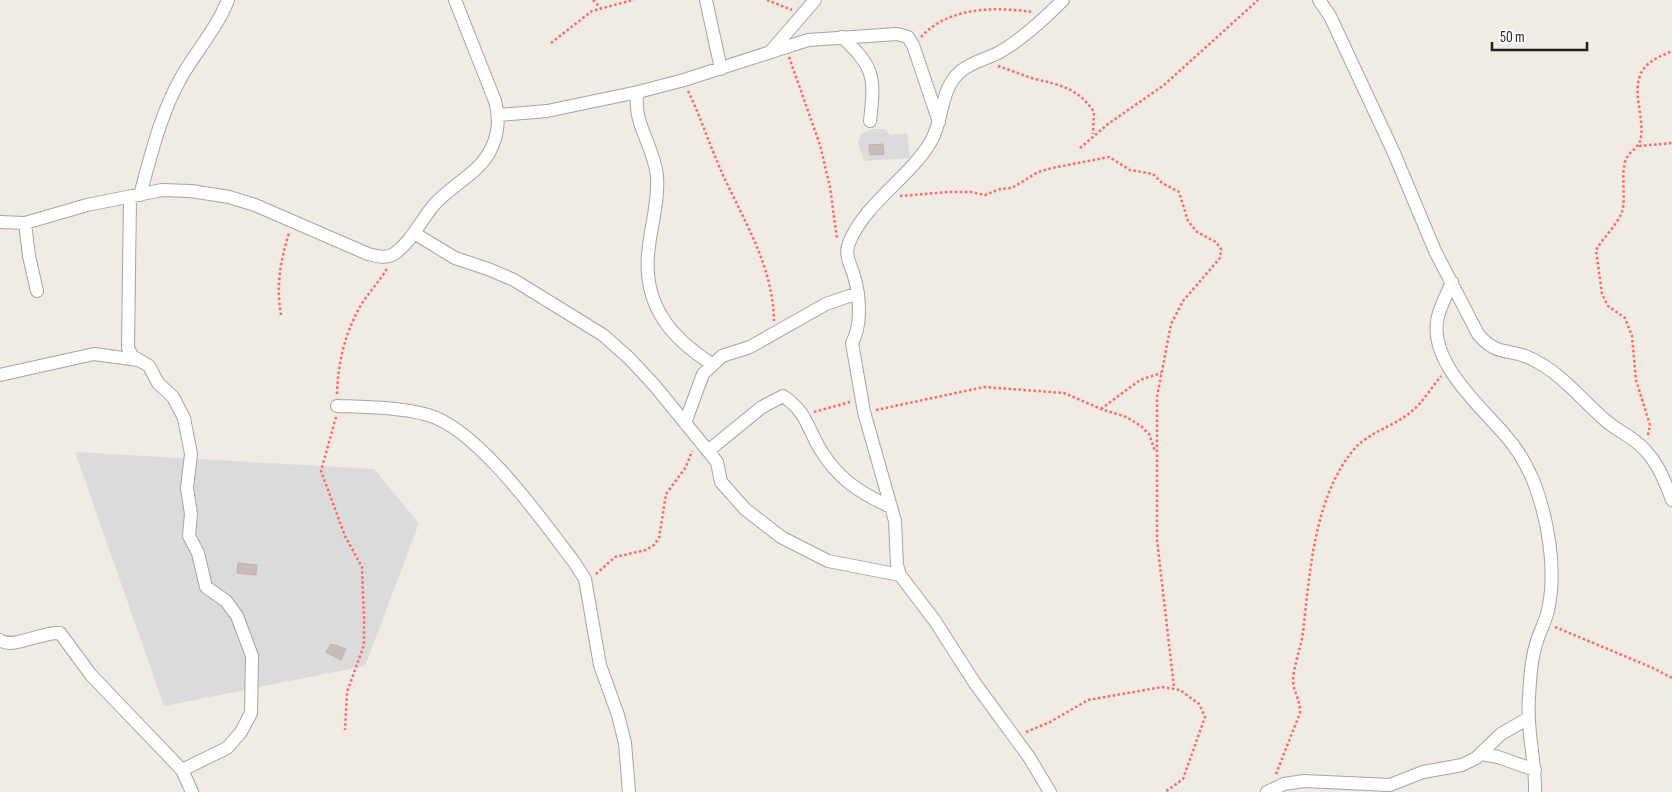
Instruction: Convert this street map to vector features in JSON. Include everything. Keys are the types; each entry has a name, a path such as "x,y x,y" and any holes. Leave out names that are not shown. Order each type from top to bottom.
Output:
{"street":[{"path":"138,360 128,348 135,196 172,94 211,34 228,0"},
{"path":"0,222 25,223 87,205 162,190 191,191 229,197 255,205 368,254 383,257 393,254 414,233 433,206 488,155 498,130 499,115 455,0"},
{"path":"706,0 721,69"},
{"path":"771,51 815,0"},
{"path":"1050,792 1014,736 974,682 935,621 900,575 897,565 895,520 864,412 862,391 852,343 858,333 858,293 847,255 848,245 856,229 881,198 927,148 939,123 951,81 960,72 979,60 1000,52 1050,14 1063,0"},
{"path":"1319,0 1337,30 1394,153 1431,242 1478,334 1487,345 1498,350 1530,358 1551,370 1606,422 1644,449 1663,476 1672,500"},
{"path":"499,115 547,111 638,92 721,69 808,40 897,34 908,37 913,45 939,123"},
{"path":"842,37 860,54 871,73 873,93 870,121"},
{"path":"638,92 635,103 637,116 650,144 657,175 658,197 648,256 648,273 657,312 685,346 712,364"},
{"path":"25,223 28,256 37,291"},
{"path":"414,233 456,258 514,280 603,335 629,358 717,462 721,482 746,509 781,537 828,561 900,575"},
{"path":"1452,282 1437,321 1438,338 1449,366 1468,394 1521,456 1533,481 1542,510 1551,570 1552,593 1545,622 1534,652 1527,719 1535,770 1535,792"},
{"path":"685,423 703,374 722,356 750,347 826,304 858,293"},
{"path":"0,376 94,354 138,360 149,366 158,383 174,397 184,418 191,454 186,496 190,514 189,536 198,552 206,587 226,601 237,616 252,656 251,712 241,732 227,748 182,770"},
{"path":"708,451 775,399 783,396 797,406 822,452 851,487 891,507"},
{"path":"336,406 429,415 452,427 473,442 499,467 574,562 585,579 600,666 618,715 625,743 629,792"},
{"path":"0,640 9,644 44,634 60,633 91,675 182,770 192,792"},
{"path":"1267,792 1284,784 1304,781 1390,785 1423,772 1462,765 1481,754 1501,734 1527,719"},
{"path":"1481,754 1498,757 1535,770"}],"path":[{"path":"593,0 601,8"},
{"path":"551,43 581,19 601,8 622,5 633,0"},
{"path":"767,0 794,11 801,18"},
{"path":"1080,148 1093,136 1164,86 1258,0"},
{"path":"913,45 925,33 942,23 979,9 1050,14"},
{"path":"784,47 816,128 830,187 836,239 847,255"},
{"path":"1644,449 1650,425 1636,380 1632,336 1625,318 1608,306 1602,294 1596,250 1621,213 1624,164 1627,156 1638,146 1641,140 1642,125 1637,91 1639,79 1648,64 1672,51"},
{"path":"979,60 1036,79 1056,83 1080,96 1094,112 1093,136"},
{"path":"684,80 721,170 761,255 771,292 774,334"},
{"path":"1638,146 1672,143"},
{"path":"881,198 948,192 987,195 1000,189 1012,188 1038,172 1109,157 1130,170 1153,174 1162,183 1179,192 1188,221 1197,232 1216,242 1221,249 1220,258 1183,301 1171,324 1156,397 1157,540 1174,687"},
{"path":"281,315 278,298 278,274 293,222"},
{"path":"345,730 347,692 364,645 362,567 347,541 321,471 336,419 340,360 345,340 361,306 383,277 393,254"},
{"path":"1267,792 1289,744 1300,713 1300,703 1293,682 1303,634 1318,526 1325,505 1341,470 1354,450 1363,440 1413,411 1449,366"},
{"path":"1101,410 1140,380 1162,373"},
{"path":"864,412 966,390 1000,387 1064,393 1101,410 1126,417 1141,426 1150,434 1157,455"},
{"path":"804,416 854,401 862,391"},
{"path":"585,579 597,573 615,557 646,550 654,545 659,538 666,494 686,467 696,438"},
{"path":"1545,622 1672,678"},
{"path":"1014,736 1035,730 1088,700 1137,689 1174,687 1199,704 1205,717 1183,779 1165,792"}],"shaded area":[{"path":"872,129 885,129 890,135 907,133 910,158 864,161 858,143 861,134"},
{"path":"75,452 374,469 419,523 365,666 164,706"}],"building":[{"path":"883,144 884,154 870,155 869,145"},
{"path":"238,563 257,565 256,575 237,573"},
{"path":"331,644 346,649 341,660 326,652"}]}
